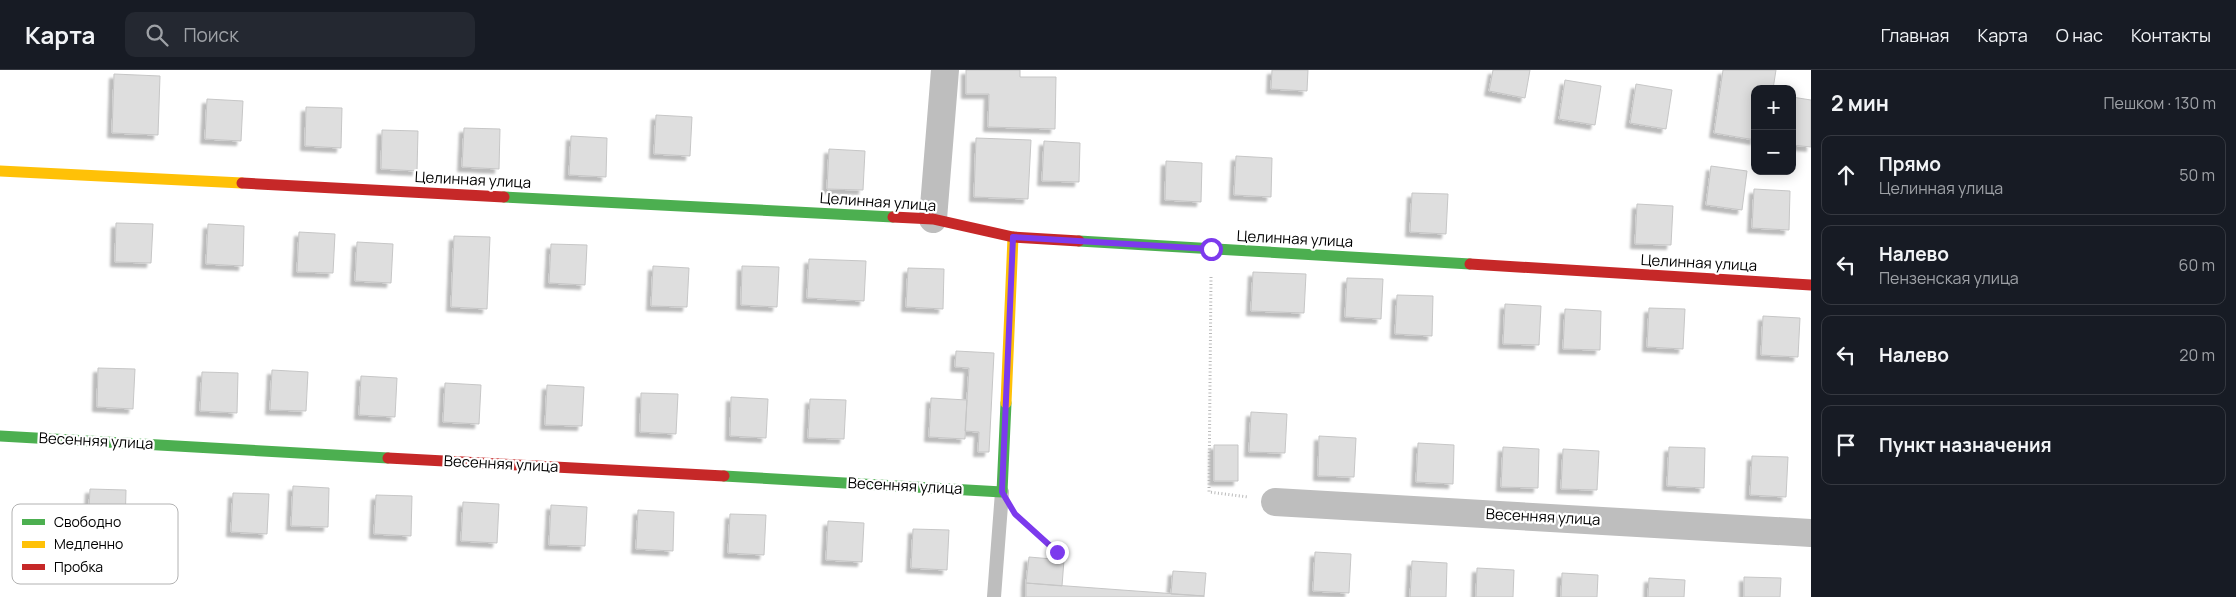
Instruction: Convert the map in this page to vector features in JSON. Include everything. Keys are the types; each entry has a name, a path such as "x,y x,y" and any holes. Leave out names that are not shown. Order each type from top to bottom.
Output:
{"street":[{"path":"933,219 945,70"},
{"name":"Целинная улица","path":"0,171 933,219 1013,237 1811,285"},
{"path":"1002,492 1013,237"},
{"name":"Весенняя улица","path":"0,436 1002,492"},
{"name":"Весенняя улица","path":"1275,502 1811,533"}],"lane":[{"path":"994,597 1002,492"}],"path":[{"path":"1211,249 1209,492 1275,502"},
{"path":"1002,492 1015,514 1057,552"}],"building":[{"path":"966,70 1020,70 1020,77 1056,77 1055,129 988,127 989,94 966,94"},
{"path":"1272,70 1308,70 1307,91 1271,89"},
{"path":"1493,70 1530,70 1525,98 1489,91"},
{"path":"1723,70 1776,70 1774,85 1751,85 1751,139 1714,133"},
{"path":"114,74 160,76 158,135 112,133"},
{"path":"1565,80 1601,86 1595,125 1559,119"},
{"path":"1636,84 1672,90 1666,129 1630,123"},
{"path":"1796,98 1811,100 1811,147 1796,145"},
{"path":"207,99 243,101 241,141 205,139"},
{"path":"306,107 342,108 341,148 305,146"},
{"path":"656,115 692,117 690,156 654,154"},
{"path":"464,128 500,129 499,169 462,167"},
{"path":"382,130 418,131 417,171 381,169"},
{"path":"571,136 607,138 606,177 569,175"},
{"path":"976,138 1031,140 1028,199 974,197"},
{"path":"1044,141 1080,143 1079,182 1042,181"},
{"path":"829,149 865,151 863,190 827,189"},
{"path":"1236,156 1272,158 1271,197 1234,195"},
{"path":"1166,161 1202,163 1201,202 1165,200"},
{"path":"1711,166 1747,171 1742,210 1706,205"},
{"path":"1754,189 1790,191 1789,230 1752,228"},
{"path":"1412,193 1448,194 1446,234 1410,232"},
{"path":"1637,204 1673,206 1671,245 1635,244"},
{"path":"116,223 153,224 151,263 115,262"},
{"path":"208,224 244,226 243,266 206,264"},
{"path":"299,232 335,234 333,273 297,272"},
{"path":"454,236 490,237 487,309 451,307"},
{"path":"357,242 393,244 391,283 355,281"},
{"path":"551,244 587,245 585,285 549,283"},
{"path":"809,259 866,261 864,301 807,298"},
{"path":"653,266 689,268 687,307 651,306"},
{"path":"742,266 779,267 777,307 741,305"},
{"path":"908,268 944,269 943,309 906,307"},
{"path":"1253,272 1306,274 1304,313 1251,311"},
{"path":"1347,278 1383,279 1381,319 1345,317"},
{"path":"1397,295 1433,296 1432,336 1395,334"},
{"path":"1505,304 1541,306 1539,345 1503,344"},
{"path":"1649,308 1685,309 1683,349 1647,347"},
{"path":"1565,309 1601,311 1600,350 1563,349"},
{"path":"1763,316 1800,318 1798,357 1761,355"},
{"path":"956,351 994,353 989,452 978,452 979,432 965,431 969,368 955,367"},
{"path":"98,368 135,369 133,409 97,407"},
{"path":"272,370 308,372 306,411 270,410"},
{"path":"202,372 238,373 237,413 200,411"},
{"path":"361,376 397,378 395,417 359,415"},
{"path":"445,383 481,385 479,424 443,422"},
{"path":"547,385 584,387 582,426 545,425"},
{"path":"641,393 678,394 676,434 640,432"},
{"path":"731,397 768,399 766,438 730,436"},
{"path":"931,398 967,400 965,439 929,437"},
{"path":"810,399 846,400 844,439 808,438"},
{"path":"1251,412 1287,414 1285,453 1249,452"},
{"path":"1319,436 1356,438 1354,477 1318,476"},
{"path":"1418,443 1454,445 1453,484 1416,482"},
{"path":"1214,445 1238,445 1238,481 1214,481"},
{"path":"1503,447 1539,449 1538,488 1501,487"},
{"path":"1669,447 1705,448 1704,488 1667,486"},
{"path":"1563,449 1599,451 1597,490 1561,489"},
{"path":"1752,456 1788,457 1786,497 1750,495"},
{"path":"293,486 329,488 328,527 291,526"},
{"path":"90,489 126,490 126,504 89,504"},
{"path":"233,493 269,494 267,534 231,532"},
{"path":"376,495 412,496 411,536 374,534"},
{"path":"463,502 499,504 497,543 461,541"},
{"path":"551,505 587,507 585,546 549,545"},
{"path":"638,510 674,512 673,551 636,549"},
{"path":"730,514 766,515 764,555 728,553"},
{"path":"828,521 864,523 862,562 826,560"},
{"path":"913,529 949,530 947,570 911,568"},
{"path":"1315,552 1351,554 1349,593 1313,591"},
{"path":"1029,557 1064,560 1062,586 1026,583"},
{"path":"1412,561 1447,563 1446,597 1410,597"},
{"path":"1477,568 1514,570 1513,597 1476,597"},
{"path":"1173,571 1206,573 1204,596 1171,594"},
{"path":"1562,573 1598,575 1597,597 1561,597"},
{"path":"1744,577 1781,578 1780,597 1744,597"},
{"path":"1649,578 1685,580 1684,597 1648,597"},
{"path":"1026,583 1204,596 1204,597 1026,597"}],"traffic: fast":[{"path":"504,197 893,217"},
{"path":"1079,241 1470,264"},
{"path":"724,476 1002,492 1006,403"},
{"path":"0,436 388,458"}],"traffic: slow":[{"path":"0,171 242,183"},
{"path":"1006,403 1013,237"}],"traffic: jam":[{"path":"242,183 504,197"},
{"path":"893,217 933,219 1013,237 1079,241"},
{"path":"1470,264 1811,285"},
{"path":"388,458 724,476"}],"route":[{"path":"1057,552 1015,514 1002,492 1013,237 1211,249"}]}
